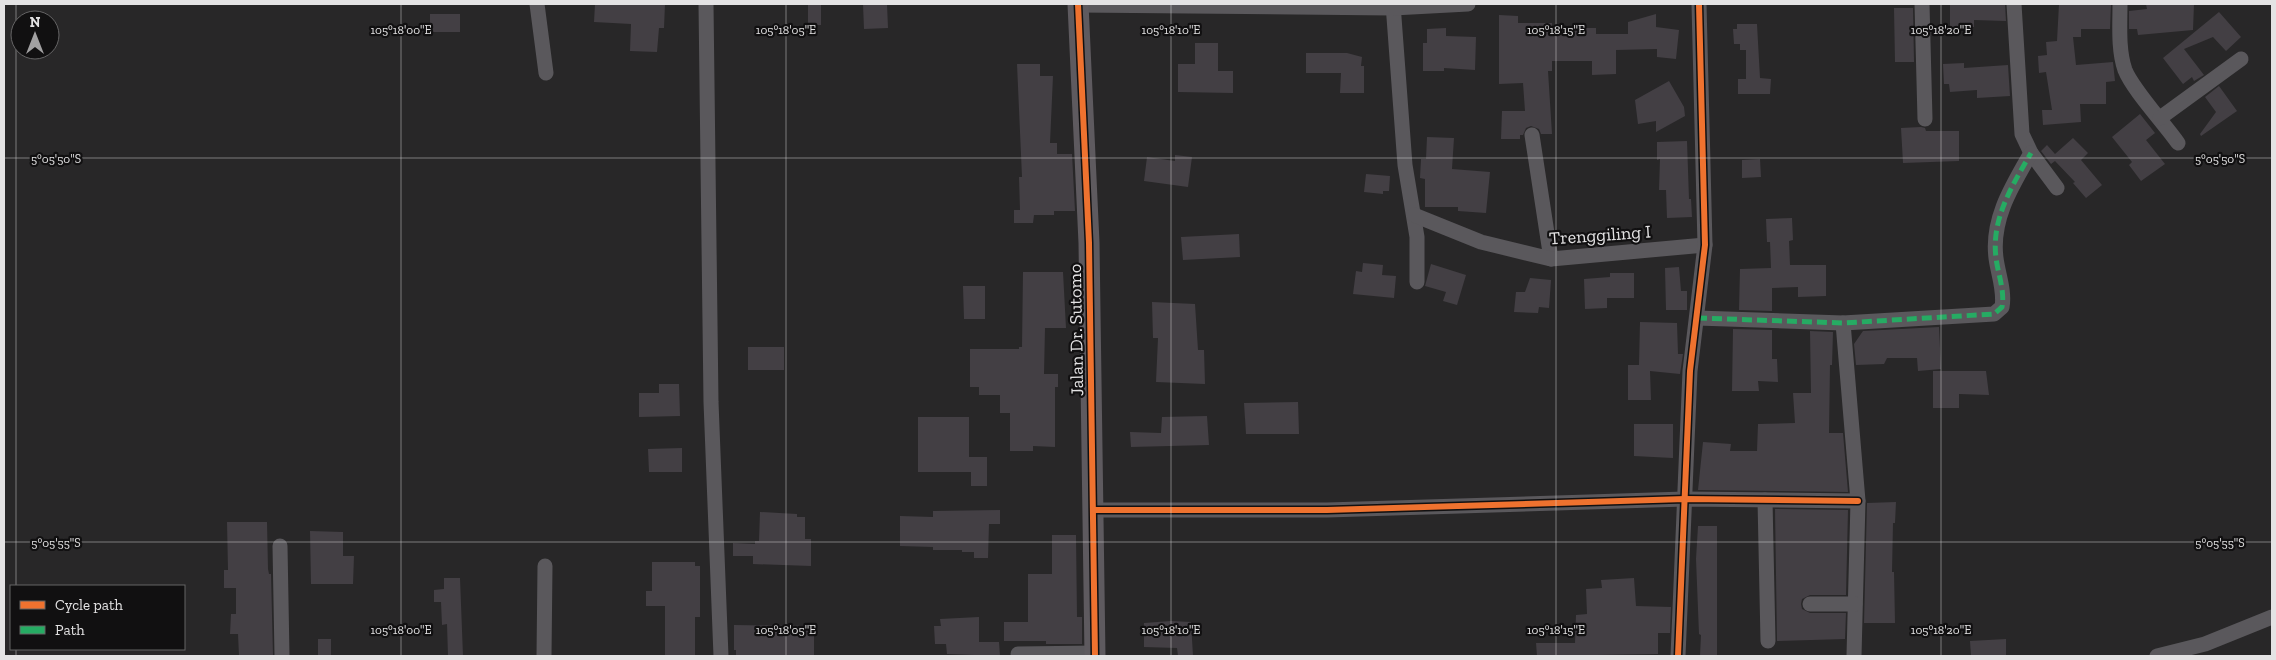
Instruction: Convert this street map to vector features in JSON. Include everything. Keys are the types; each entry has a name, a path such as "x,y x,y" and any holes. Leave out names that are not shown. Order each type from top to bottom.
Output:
{"street":[{"path":"537,4 546,73"},
{"path":"706,4 711,402 722,656"},
{"path":"1078,5 1393,6 1468,4"},
{"path":"1678,656 1690,371 1706,246 1698,4"},
{"path":"1922,4 1925,119"},
{"path":"2014,4 2019,111 2022,134 2031,153 2057,188"},
{"path":"2120,4 2121,54 2125,70 2133,84 2178,143"},
{"name":"Jalan Dr. Sutomo","path":"1078,5 1089,243 1096,654"},
{"path":"1393,6 1408,195 1414,214 1417,237 1417,282"},
{"path":"2160,118 2241,59"},
{"path":"1532,136 1551,259"},
{"path":"1697,318 1843,323 1994,314 2002,307 2004,297 1996,256 1995,233 2002,208 2031,153"},
{"name":"Trenggiling I","path":"1414,214 1481,242 1551,259 1706,246"},
{"path":"1843,323 1858,501 1854,656"},
{"path":"1094,510 1327,510 1685,499 1858,501"},
{"path":"1765,500 1768,642"},
{"path":"280,546 282,656"},
{"path":"544,656 545,566"},
{"path":"1810,604 1855,604"},
{"path":"2157,656 2205,644 2272,618"},
{"path":"1018,654 1096,654"}],"building":[{"path":"595,4 665,4 664,28 659,28 657,52 630,51 631,24 594,22"},
{"path":"808,4 821,4 821,25 808,25"},
{"path":"863,4 887,4 888,28 864,29"},
{"path":"1950,4 2005,4 2006,21 1974,20 1974,27 1950,27"},
{"path":"2059,4 2111,4 2110,29 2081,29 2081,37 2073,37 2076,65 2113,62 2115,81 2106,82 2106,104 2080,104 2081,122 2043,125 2042,110 2052,110 2046,72 2039,73 2038,56 2047,55 2046,42 2057,41"},
{"path":"2146,4 2194,4 2193,30 2138,35 2137,29 2129,29 2129,11 2147,9"},
{"path":"1894,8 1913,8 1914,62 1895,62"},
{"path":"2219,12 2241,37 2226,51 2213,37 2184,49 2204,75 2194,81 2192,77 2183,84 2163,58"},
{"path":"430,14 460,14 460,32 430,32"},
{"path":"1656,14 1656,27 1679,30 1676,59 1657,57 1657,49 1616,50 1616,74 1592,75 1592,61 1552,61 1552,71 1548,71 1552,134 1541,134 1539,129 1531,126 1526,128 1523,135 1520,135 1520,139 1501,139 1502,111 1525,111 1523,83 1499,84 1499,15 1518,16 1518,23 1552,23 1552,28 1596,28 1596,34 1628,34 1628,22"},
{"path":"1737,24 1757,24 1760,78 1771,79 1770,94 1738,94 1738,79 1746,79 1746,50 1740,50 1740,44 1734,44 1733,29 1737,29"},
{"path":"1446,28 1446,36 1476,37 1475,70 1444,68 1444,71 1423,71 1423,43 1427,43 1427,29"},
{"path":"1195,43 1218,43 1218,71 1233,71 1233,93 1178,92 1178,64 1195,64"},
{"path":"1306,53 1347,53 1362,57 1364,93 1340,93 1341,73 1306,73"},
{"path":"1964,63 1964,68 2008,65 2010,96 1977,98 1977,90 1950,92 1949,84 1944,84 1943,64"},
{"path":"1017,64 1040,64 1040,76 1053,76 1050,143 1057,143 1057,154 1072,154 1075,211 1054,211 1054,215 1034,215 1033,223 1014,223 1014,210 1020,210 1019,177 1022,177"},
{"path":"1669,81 1684,107 1685,116 1656,132 1656,121 1638,124 1635,100"},
{"path":"2219,86 2237,111 2201,136 2200,134 2216,112 2205,97"},
{"path":"2140,114 2155,133 2146,140 2165,164 2141,181 2129,165 2132,162 2112,137"},
{"path":"1901,128 1925,128 1926,131 1959,131 1959,161 1903,163"},
{"path":"1427,137 1454,138 1452,169 1490,172 1486,213 1458,211 1458,207 1425,207 1425,179 1420,178 1421,159 1426,159"},
{"path":"2073,138 2088,153 2081,160 2102,185 2086,198 2073,183 2075,182 2055,161 2051,164 2041,151 2047,145 2055,154"},
{"path":"1687,141 1689,199 1691,199 1692,217 1667,218 1666,190 1659,190 1660,159 1657,160 1657,142"},
{"path":"1175,155 1192,157 1188,187 1144,181 1147,157 1175,161"},
{"path":"1760,159 1761,177 1742,178 1742,160"},
{"path":"1366,174 1390,176 1389,191 1383,191 1383,194 1364,192"},
{"path":"1792,218 1793,240 1789,241 1790,265 1826,265 1826,296 1798,297 1798,287 1772,288 1772,311 1739,310 1740,269 1771,268 1770,242 1767,242 1766,219"},
{"path":"1239,234 1240,257 1183,260 1181,237"},
{"path":"1363,263 1383,265 1382,275 1396,276 1394,298 1353,294 1356,271 1362,272"},
{"path":"1431,264 1466,275 1457,305 1443,301 1446,292 1425,286"},
{"path":"1679,267 1681,291 1687,291 1687,310 1666,310 1665,268"},
{"path":"1023,272 1063,272 1066,328 1045,328 1044,374 1058,374 1058,387 1055,387 1055,447 1033,446 1033,451 1010,451 1010,413 1000,413 1000,395 979,395 979,387 970,387 970,349 1019,349 1019,347 1022,347"},
{"path":"1610,273 1634,273 1634,298 1607,298 1607,308 1585,309 1584,279 1610,277"},
{"path":"1530,278 1551,280 1549,308 1539,307 1538,313 1514,312 1516,292 1525,292"},
{"path":"963,286 985,286 985,319 964,319"},
{"path":"1152,302 1195,304 1198,350 1204,350 1205,384 1156,382 1158,338 1153,338"},
{"path":"1640,322 1677,323 1678,354 1683,354 1680,374 1650,371 1651,400 1628,400 1628,365 1639,365"},
{"path":"1939,327 1941,369 1918,371 1917,358 1887,358 1884,364 1856,365 1854,344 1863,331"},
{"path":"1733,329 1772,330 1772,359 1777,359 1778,382 1758,381 1759,391 1732,391"},
{"path":"1810,331 1833,332 1832,365 1830,365 1829,433 1843,433 1848,492 1698,490 1703,442 1731,444 1730,451 1757,451 1758,424 1795,423 1793,393 1811,393"},
{"path":"748,347 784,347 784,370 748,370"},
{"path":"1933,371 1986,371 1989,395 1959,394 1959,408 1933,408"},
{"path":"659,384 679,384 680,416 639,417 639,393 659,393"},
{"path":"1298,402 1299,434 1246,434 1244,403"},
{"path":"1207,416 1209,445 1131,447 1130,432 1161,433 1162,417"},
{"path":"918,417 969,417 969,457 987,457 987,486 971,486 971,472 918,472"},
{"path":"1634,424 1673,424 1673,458 1634,456"},
{"path":"682,448 682,472 649,472 648,449"},
{"path":"1896,502 1895,523 1893,523 1892,572 1894,572 1895,623 1864,623 1867,503"},
{"path":"1775,509 1848,510 1846,595 1810,595 1802,599 1801,604 1802,609 1810,613 1846,613 1845,639 1777,641"},
{"path":"1000,510 1000,524 989,524 988,558 974,558 974,552 962,552 962,550 933,550 933,547 900,546 900,516 933,517 933,511"},
{"path":"760,512 797,514 797,517 805,517 805,539 811,539 811,566 753,564 753,556 733,556 733,543 755,544 755,541 759,541"},
{"path":"227,522 267,522 268,569 269,574 271,574 273,656 239,656 238,634 230,634 231,614 236,614 236,588 224,588 224,570 228,570"},
{"path":"1698,526 1717,526 1717,656 1700,656 1701,635 1699,634 1696,559"},
{"path":"310,531 343,532 343,556 354,556 353,584 311,584"},
{"path":"1052,535 1076,535 1077,617 1082,617 1082,644 1046,644 1046,641 1004,641 1004,622 1028,622 1028,574 1052,574"},
{"path":"652,562 695,562 695,566 700,566 700,617 695,617 695,656 665,656 665,606 646,606 646,591 652,591"},
{"path":"444,578 460,578 463,656 448,656 447,624 442,625 441,602 434,602 434,590 444,589"},
{"path":"1634,578 1636,606 1671,607 1670,633 1658,633 1658,654 1537,656 1536,643 1575,643 1576,615 1587,614 1586,589 1602,588 1601,580"},
{"path":"979,617 979,642 999,642 1000,656 947,654 946,644 935,644 934,626 941,626 940,619"},
{"path":"1191,622 1193,656 1178,656 1177,648 1144,647 1144,623"},
{"path":"734,625 814,626 814,656 736,656 736,650 734,650"},
{"path":"318,639 331,639 331,656 318,656"},
{"path":"2006,639 2006,656 1971,656 1970,641"}],"marked path":[{"path":"1697,318 1843,323 1994,314 2002,307 2003,301 1995,244 2000,216 2010,190 2031,153"}],"cycle path":[{"path":"1078,4 1089,243 1095,656"},
{"path":"1678,656 1690,371 1705,245 1699,4"},
{"path":"1094,510 1327,510 1685,499 1858,501"}]}
